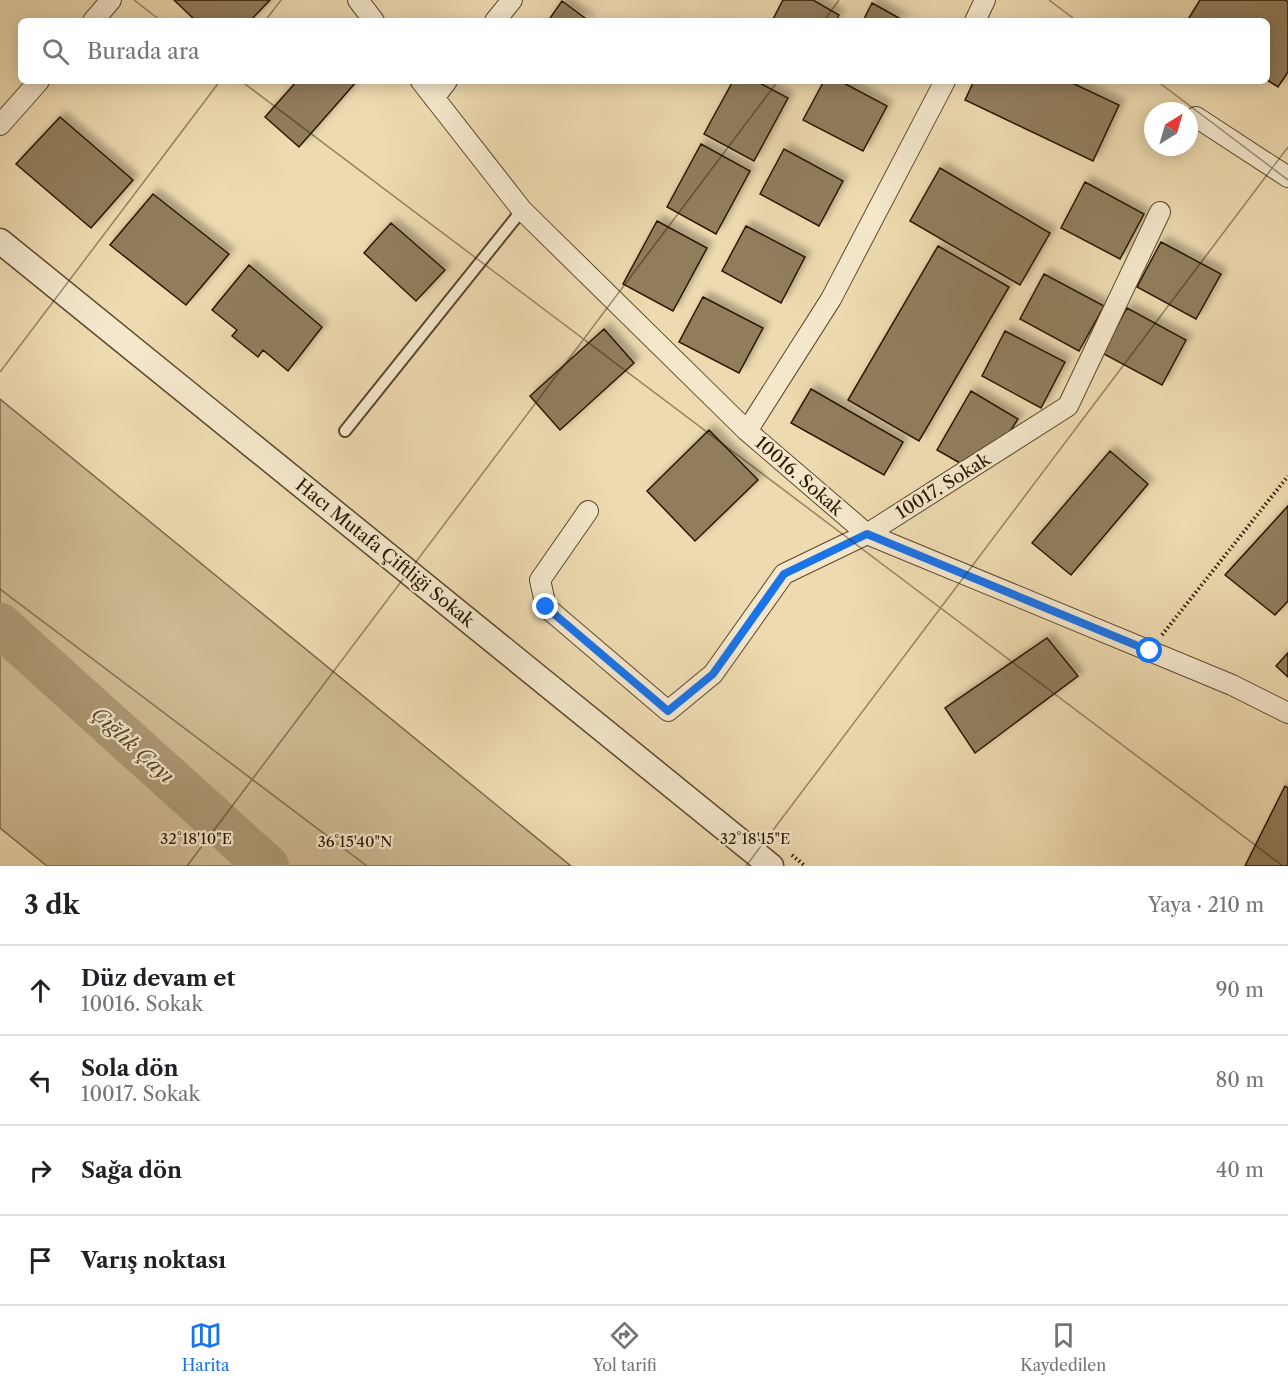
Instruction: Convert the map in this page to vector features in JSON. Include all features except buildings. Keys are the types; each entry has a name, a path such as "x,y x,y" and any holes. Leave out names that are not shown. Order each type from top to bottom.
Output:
{"street":[{"path":"96,18 111,0"},
{"path":"358,0 372,18"},
{"path":"497,18 512,0"},
{"path":"976,18 985,0"},
{"path":"0,125 36,84"},
{"name":"10016. Sokak","path":"423,84 522,210 747,431 867,534 1232,685 1288,713"},
{"path":"434,98 445,84"},
{"path":"747,431 831,298 943,84"},
{"path":"1198,118 1288,177"},
{"name":"10017. Sokak","path":"588,511 540,580 546,607 668,711 713,674 784,574 867,534 1068,406 1160,212"},
{"name":"Hacı Mutafa Çiftliği Sokak","path":"0,241 771,866"}],"lane":[{"path":"345,431 522,210"}],"path":[{"path":"1150,651 1288,476"}],"shaded area":[{"path":"0,399 571,866 47,866 0,828"}],"waterway":[{"name":"Çığlık Çayı","path":"0,625 267,866"}],"route":[{"path":"546,607 668,711 713,674 784,574 867,534 1150,651"}]}
